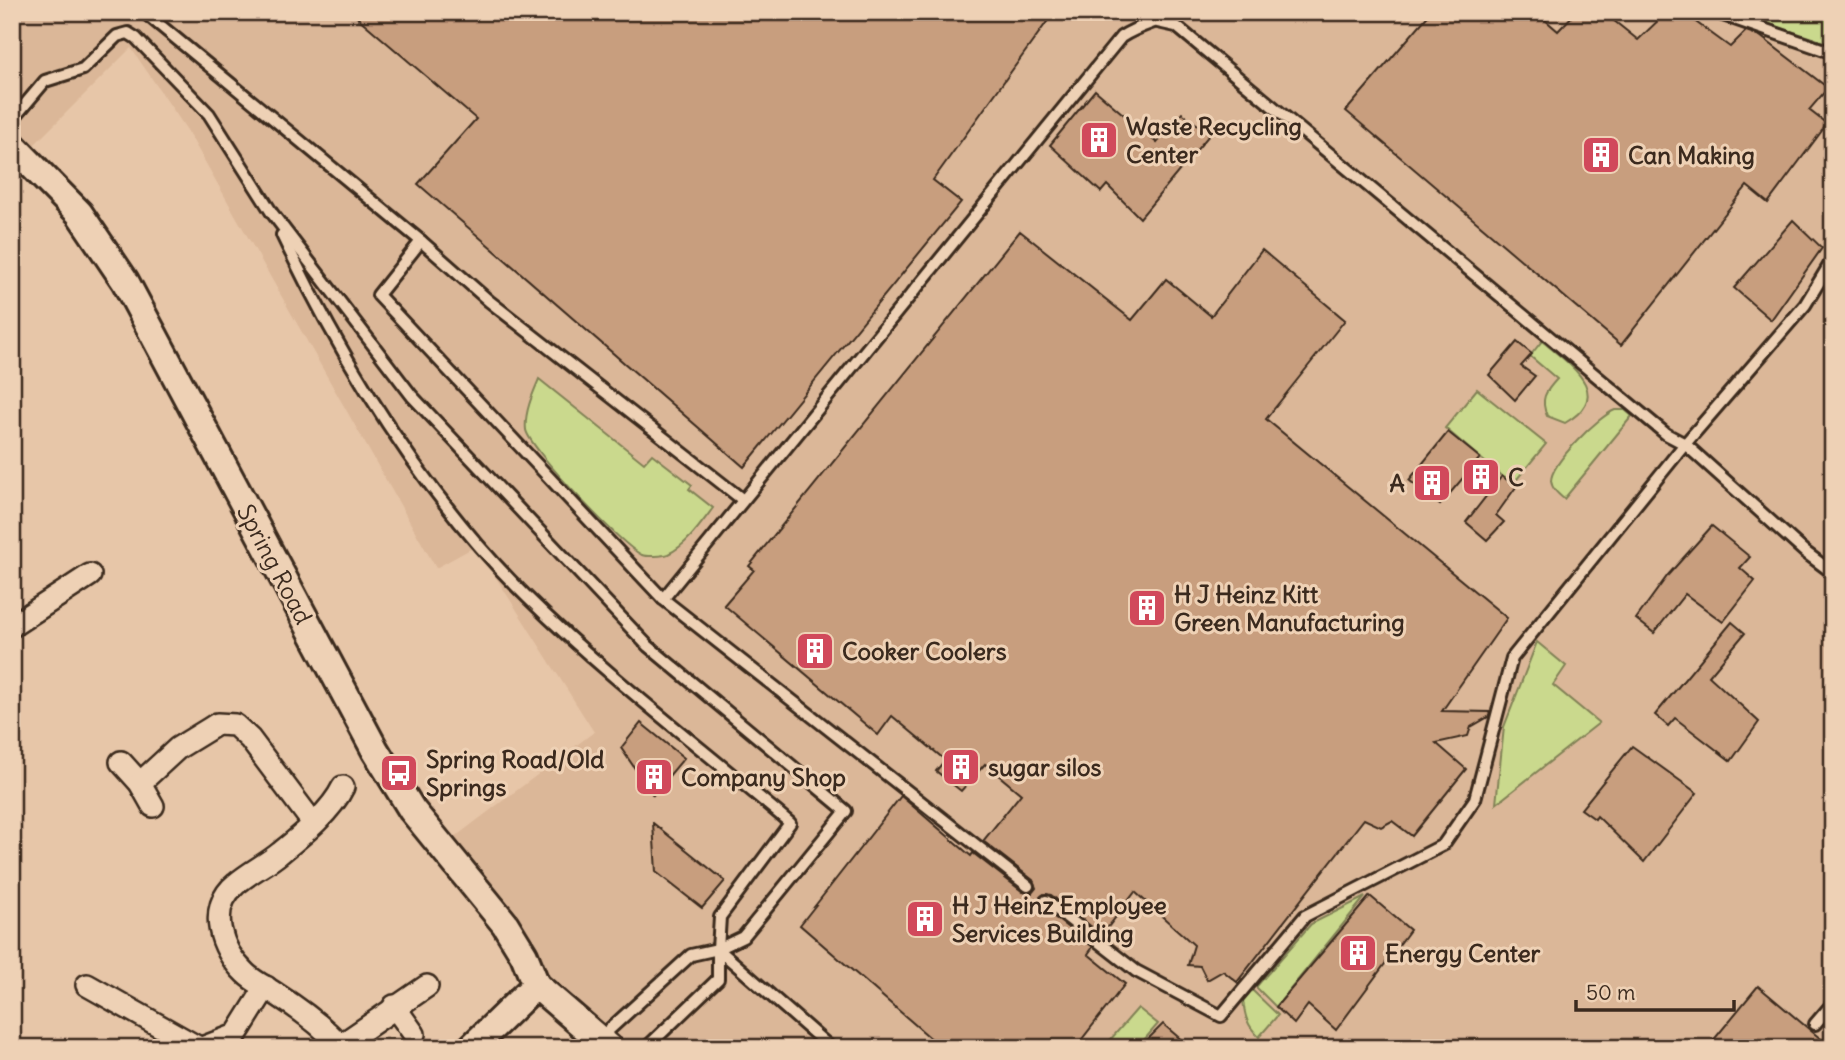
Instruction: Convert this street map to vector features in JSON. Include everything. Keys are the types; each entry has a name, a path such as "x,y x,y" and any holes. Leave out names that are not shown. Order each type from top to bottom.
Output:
{"street":[{"name":"Spring Road","path":"12,145 61,191 107,252 156,337 375,750 412,810 505,924 524,955 536,985"},
{"path":"12,626 90,575"},
{"path":"140,783 178,748 209,729 225,723 234,725 250,739 313,823"},
{"path":"121,762 140,783 153,806"},
{"path":"343,787 338,797 313,823 280,854 235,884 222,902 219,925 228,951 244,973 314,1019 342,1046 394,1006 427,986"},
{"path":"87,985 201,1048 236,1035 266,988"},
{"path":"471,1048 536,985 604,1043"},
{"path":"394,1006 414,1034"}],"lane":[{"path":"144,12 489,300 743,500"},
{"path":"663,599 1121,37 1141,24 1178,12"},
{"path":"1714,12 1833,53"},
{"path":"1157,17 1176,26 1666,434 1685,444 1805,552 1833,573"},
{"path":"12,120 45,81 83,69 117,36 128,33 136,38 209,114 272,214 412,396 648,646 846,811 743,937 718,949 691,955 604,1043"},
{"path":"272,214 312,297 378,408 443,502 526,597 622,686 790,823 720,917 718,979 646,1048"},
{"path":"421,242 378,295 663,599 1028,886"},
{"path":"1045,901 1136,971 1221,1016 1306,916 1443,845 1475,799 1512,658 1685,444 1805,305 1833,259"},
{"path":"718,949 831,1048"},
{"path":"1815,1024 1833,1003"}],"shaded area":[{"path":"12,12 1787,12 1833,29 1833,1048 604,1048 435,852 594,732 476,546 436,568 187,130 131,48 34,145 12,127"}],"green space":[{"path":"1734,12 1833,12 1833,45"},
{"path":"1542,341 1575,369 1587,390 1587,401 1580,412 1565,423 1547,416 1545,410 1545,396 1557,379 1530,356"},
{"path":"539,379 644,463 652,454 692,485 689,489 713,508 693,534 666,555 642,555 598,517 543,456 526,430 528,410"},
{"path":"1477,389 1546,444 1512,485 1445,428"},
{"path":"1615,410 1625,410 1632,416 1564,499 1554,489 1551,481 1553,473 1567,452 1588,430"},
{"path":"1537,642 1566,666 1553,685 1599,723 1496,804 1504,727"},
{"path":"1365,897 1276,1007 1256,987 1311,924"},
{"path":"1252,990 1278,1015 1259,1037 1249,1025 1243,1000"},
{"path":"1138,1008 1158,1024 1137,1048 1103,1048"}],"building":[{"path":"351,12 1054,12 933,180 961,202 744,467 418,184 476,119"},
{"name":"Can Making","path":"1431,12 1536,12 1558,31 1576,12 1603,12 1638,40 1667,12 1682,12 1730,47 1746,31 1760,36 1828,88 1809,110 1827,124 1768,203 1747,186 1621,345 1346,111"},
{"path":"1095,90 1157,143 1182,113 1210,134 1140,218 1107,185 1101,192 1050,145"},
{"path":"1793,220 1822,248 1771,320 1734,288"},
{"name":"H J Heinz Kitt Green Manufacturing","path":"1020,231 1132,320 1166,279 1211,316 1262,250 1345,320 1266,419 1507,618 1442,711 1490,712 1488,717 1471,727 1468,736 1436,743 1466,769 1412,836 1392,821 1381,827 1364,819 1237,982 1223,971 1207,980 1200,966 1188,965 1194,945 1135,892 1102,935 1051,895 1044,894 1038,899 1041,907 1093,947 1088,954 1125,984 1075,1048 942,1048 800,925 901,796 971,856 973,853 1023,892 1032,893 1036,888 1033,880 983,841 1021,794 985,764 961,791 936,771 945,760 892,716 878,735 724,605 754,570 749,566"},
{"path":"1517,342 1532,354 1521,366 1535,376 1515,400 1489,375"},
{"path":"1448,432 1480,458 1440,505 1409,480"},
{"path":"1502,476 1516,487 1496,515 1504,522 1487,540 1466,522"},
{"path":"1712,526 1750,557 1740,568 1755,581 1723,622 1685,594 1654,633 1636,619 1668,575"},
{"path":"1732,622 1745,633 1709,676 1759,722 1731,761 1675,718 1668,726 1655,715"},
{"name":"Company Shop","path":"641,723 684,758 653,795 621,748"},
{"path":"1632,746 1697,793 1644,862 1597,816 1595,819 1581,809"},
{"path":"653,823 725,881 702,908 656,872"},
{"name":"Energy Center","path":"1370,896 1410,930 1336,1030 1308,1005 1294,1024 1276,1007"},
{"path":"1758,986 1810,1030 1832,1048 1707,1048"},
{"path":"1163,1024 1191,1048 1139,1048"}],"place":[{"name":"Waste Recycling Center","path":"1099,140"},
{"name":"Can Making","path":"1601,155"},
{"name":"C","path":"1481,477"},
{"name":"A","path":"1432,483"},
{"name":"H J Heinz Kitt Green Manufacturing","path":"1147,608"},
{"name":"Cooker Coolers","path":"815,651"},
{"name":"sugar silos","path":"961,767"},
{"name":"Spring Road/Old Springs","path":"399,773"},
{"name":"Company Shop","path":"654,777"},
{"name":"H J Heinz Employee Services Building","path":"925,919"},
{"name":"Energy Center","path":"1358,953"}]}
